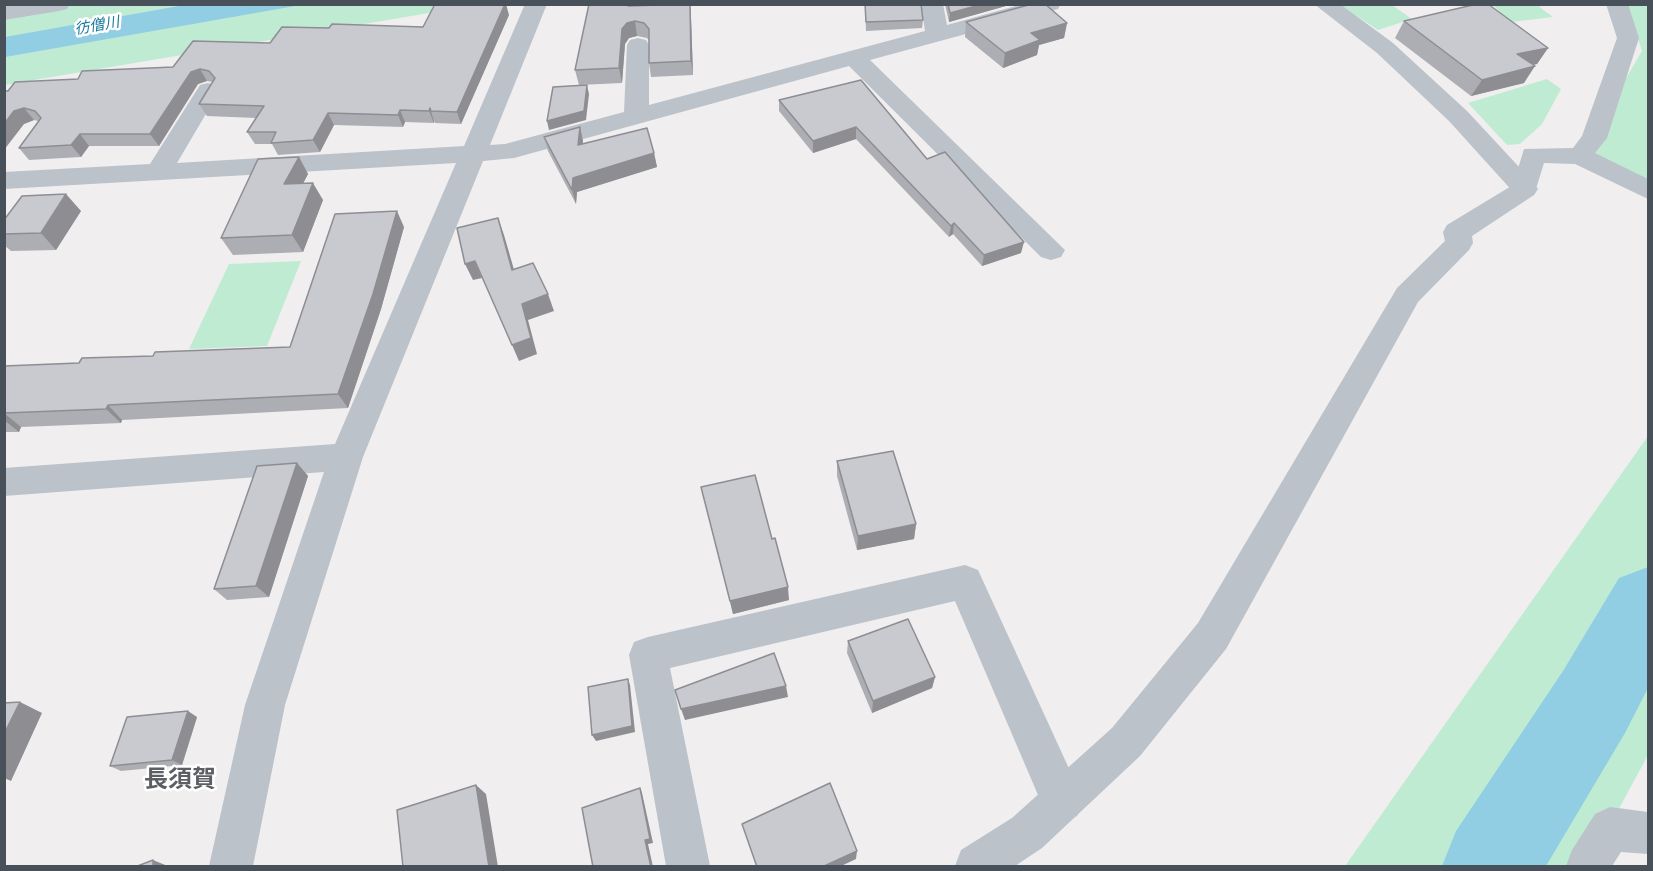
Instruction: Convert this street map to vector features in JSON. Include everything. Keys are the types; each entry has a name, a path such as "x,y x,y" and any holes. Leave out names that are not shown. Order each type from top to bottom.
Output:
{"street":[{"path":"4,14 59,4"},
{"path":"231,867 265,705 346,457 471,154 536,4"},
{"path":"932,4 937,35"},
{"path":"4,181 505,152 937,35 1010,10 1050,4"},
{"path":"1325,4 1385,48 1458,116 1525,189"},
{"path":"1580,156 1594,138 1628,38 1617,4"},
{"path":"636,117 638,45"},
{"path":"854,58 1051,250"},
{"path":"158,172 208,90"},
{"path":"977,867 1027,833 1126,742 1212,636 1407,295 1460,243 1457,232 1525,189 1533,155 1580,156 1648,190"},
{"path":"4,482 346,457"},
{"path":"688,867 648,655 965,582 1062,801"},
{"path":"1588,867 1610,829 1648,833"}],"green space":[{"path":"59,4 476,5 5,85 5,13"},
{"path":"1340,5 1392,5 1412,19 1378,30"},
{"path":"1493,5 1537,5 1553,17 1511,22"},
{"path":"1627,5 1648,5 1648,189 1580,156 1642,51"},
{"path":"1547,79 1561,89 1542,124 1520,144 1507,145 1468,103"},
{"path":"301,261 267,346 189,349 229,264"},
{"path":"1648,436 1648,755 1588,866 1345,866"}],"water":[{"name":"彷僧川","path":"190,4 301,5 5,57 5,37"}],"building":[{"path":"435,4 505,4 457,112 431,111 430,108 429,111 400,110 398,115 328,113 313,140 271,143 276,132 247,132 264,106 199,104 215,78 209,71 200,69 191,72 150,134 80,134 71,145 19,148 41,118 35,111 24,108 14,111 4,124 4,91 8,91 15,82 78,79 82,71 173,67 193,41 270,43 282,27 329,28 332,24 423,27"},
{"path":"589,4 628,4 628,6 690,4 691,61 649,63 649,29 644,23 635,21 627,23 622,29 619,68 575,70"},
{"path":"865,4 921,4 923,20 866,22"},
{"path":"948,4 983,4 950,13"},
{"path":"1032,4 1045,4 1067,23 1031,33 1040,40 1005,53 966,22"},
{"path":"1477,4 1488,4 1548,48 1517,54 1535,66 1482,80 1404,21"},
{"path":"861,80 927,159 945,152 1024,242 984,255 954,223 951,226 856,127 813,141 779,100"},
{"path":"587,85 584,111 547,121 553,87"},
{"path":"580,127 578,145 647,128 654,153 573,178 572,190 544,137"},
{"path":"299,157 284,184 313,183 292,235 221,238 258,159"},
{"path":"66,194 41,233 4,234 4,220 22,196"},
{"path":"397,211 373,294 338,394 108,405 106,409 4,413 4,366 79,363 82,358 153,356 155,352 290,347 335,214"},
{"path":"498,218 512,270 533,263 548,294 522,304 531,338 512,345 475,261 465,264 457,228"},
{"path":"893,451 916,524 858,536 837,461"},
{"path":"297,463 256,586 214,589 257,466"},
{"path":"755,475 788,587 730,601 701,487"},
{"path":"908,619 935,677 873,701 848,641"},
{"path":"774,653 786,686 681,709 675,690"},
{"path":"628,679 632,726 592,735 588,687"},
{"path":"20,702 4,734 4,703"},
{"path":"188,711 172,760 110,766 127,717"},
{"path":"830,783 857,851 822,867 757,867 742,824"},
{"path":"476,785 489,867 403,867 397,810"},
{"path":"640,788 650,839 645,840 651,867 593,867 582,808"},
{"path":"153,860 153,867 135,867"}],"waterway":[{"path":"1491,866 1594,702 1648,605"}],"district":[{"name":"長須賀","path":"180,780"}]}
